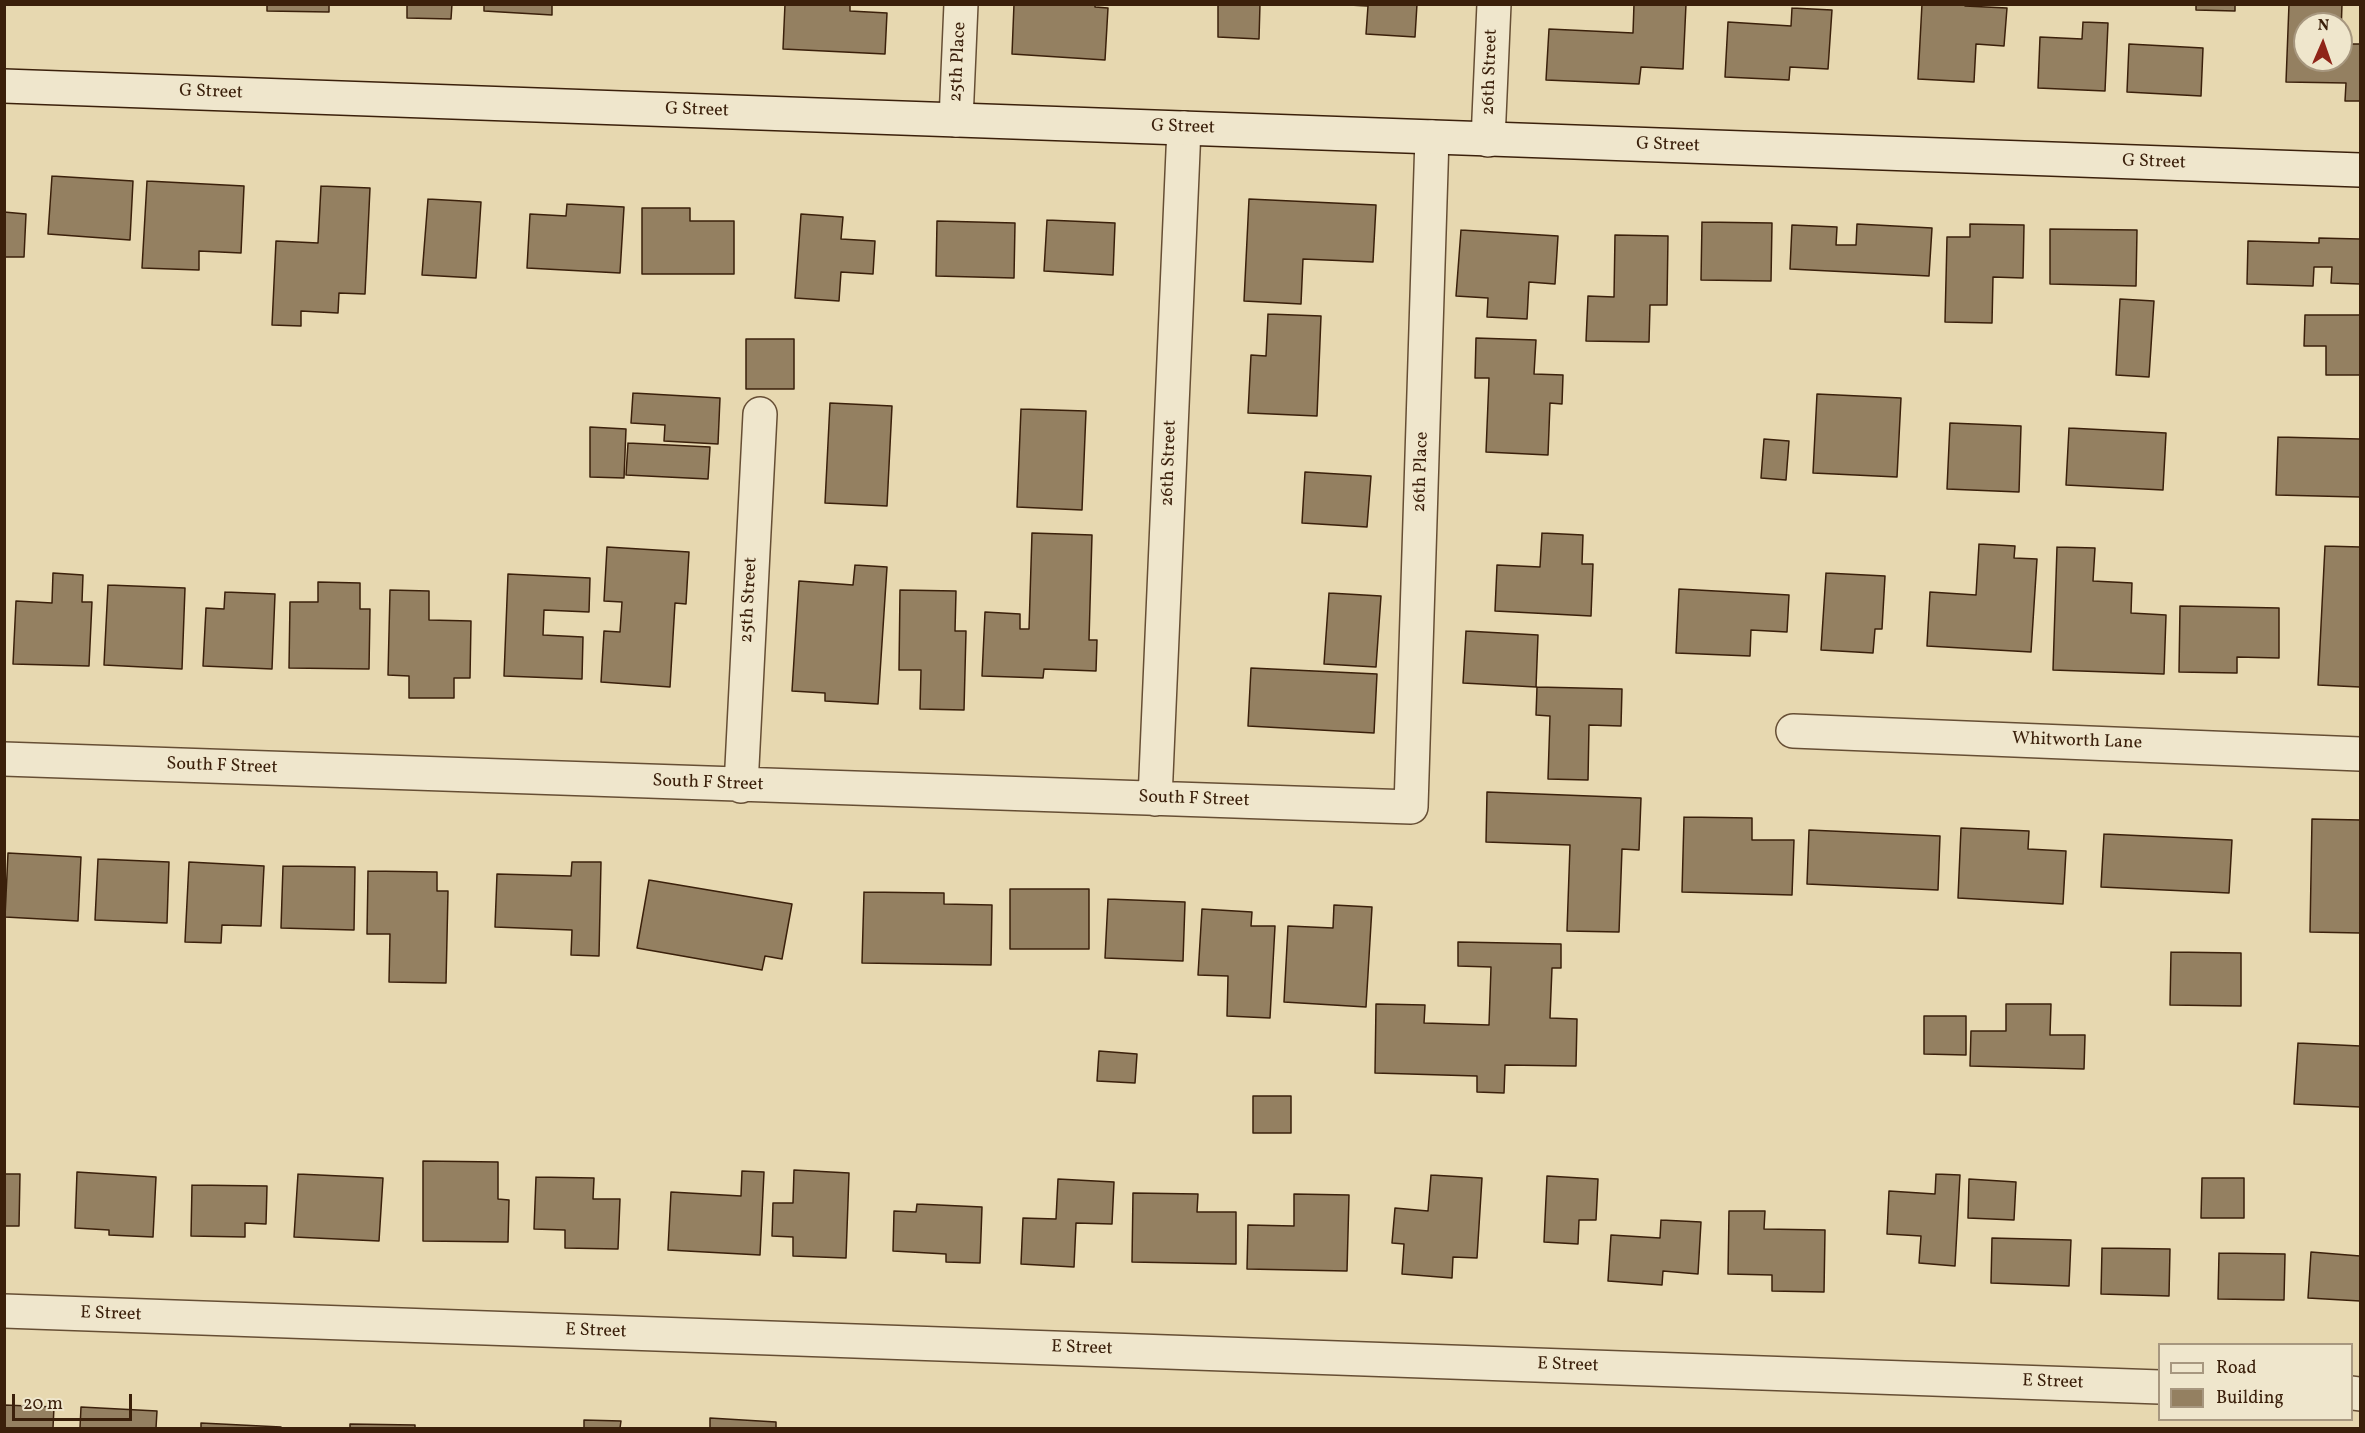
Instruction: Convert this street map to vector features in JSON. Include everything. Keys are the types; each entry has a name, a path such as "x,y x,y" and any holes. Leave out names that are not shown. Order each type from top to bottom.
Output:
{"street":[{"name":"25th Place","path":"956,120 961,4"},
{"name":"26th Street","path":"1488,140 1494,4"},
{"name":"G Street","path":"4,86 2361,170"},
{"name":"26th Street","path":"1155,799 1184,128"},
{"name":"26th Place","path":"1412,807 1432,137"},
{"name":"25th Street","path":"741,786 760,414"},
{"name":"Whitworth Lane","path":"1792,731 2361,754"},
{"name":"South F Street","path":"4,759 741,786 1412,807"},
{"name":"E Street","path":"4,1311 2158,1387"}],"building":[{"path":"267,4 329,4 329,12 267,11"},
{"path":"407,4 452,4 451,19 407,18"},
{"path":"484,4 552,4 552,15 484,11"},
{"path":"785,4 850,4 850,11 887,13 885,54 783,49"},
{"path":"1014,4 1095,4 1095,7 1108,8 1105,60 1012,54"},
{"path":"1218,4 1260,4 1259,39 1218,37"},
{"path":"1417,4 1415,37 1366,34 1368,6 1349,5"},
{"path":"1634,4 1686,4 1683,69 1641,67 1639,84 1546,80 1549,29 1633,33"},
{"path":"1922,4 1965,4 1965,6 2007,8 2004,46 1976,44 1974,82 1918,79"},
{"path":"2196,4 2235,4 2235,11 2196,10"},
{"path":"2289,4 2342,4 2342,12 2293,12 2293,72 2353,72 2353,44 2360,44 2360,101 2345,101 2346,83 2286,82"},
{"path":"1792,8 1832,10 1828,69 1790,67 1789,80 1725,77 1728,22 1791,26"},
{"path":"2083,22 2108,23 2105,91 2038,88 2040,37 2082,39"},
{"path":"2129,44 2203,48 2201,96 2127,92"},
{"path":"52,176 133,181 130,240 48,234"},
{"path":"147,181 244,186 241,253 199,251 199,270 142,268"},
{"path":"321,186 370,188 365,294 339,293 338,313 301,311 301,326 272,325 276,241 318,243"},
{"path":"428,199 481,202 476,278 422,275"},
{"path":"1249,199 1376,205 1373,262 1303,259 1301,304 1244,301"},
{"path":"567,204 624,207 620,273 527,268 530,214 566,216"},
{"path":"642,208 690,208 690,221 734,221 734,274 642,274"},
{"path":"4,212 26,214 24,257 4,257"},
{"path":"801,214 843,217 841,239 875,241 873,274 841,272 839,301 795,298"},
{"path":"1047,220 1115,223 1113,275 1044,271"},
{"path":"937,221 1015,223 1014,278 936,276"},
{"path":"1702,222 1772,223 1771,281 1701,280"},
{"path":"1857,224 1932,228 1929,276 1790,269 1792,225 1837,227 1836,245 1856,245"},
{"path":"1970,224 2024,225 2023,278 1993,277 1992,323 1945,322 1947,237 1970,237"},
{"path":"2050,229 2137,230 2136,286 2050,284"},
{"path":"1461,230 1558,236 1555,284 1529,282 1527,319 1487,317 1488,298 1456,296"},
{"path":"1615,235 1668,236 1667,305 1650,305 1649,342 1586,341 1588,296 1614,297"},
{"path":"2319,238 2360,239 2360,284 2331,283 2332,267 2314,267 2313,286 2247,284 2248,241 2319,243"},
{"path":"2120,299 2154,301 2149,377 2116,375"},
{"path":"1268,314 1321,316 1317,416 1248,413 1251,355 1266,356"},
{"path":"2305,315 2360,315 2360,375 2326,375 2326,346 2304,346"},
{"path":"1476,338 1536,340 1534,374 1563,375 1562,404 1550,403 1548,455 1486,452 1489,378 1475,378"},
{"path":"746,339 794,339 794,389 746,389"},
{"path":"633,393 720,398 718,444 664,441 665,425 631,423"},
{"path":"1817,394 1901,398 1897,477 1813,473"},
{"path":"830,403 892,406 887,506 825,503"},
{"path":"1021,409 1086,411 1082,510 1017,507"},
{"path":"1950,423 2021,426 2019,492 1947,489"},
{"path":"590,427 626,429 624,478 590,477"},
{"path":"2069,428 2166,433 2163,490 2066,485"},
{"path":"2278,437 2360,439 2360,497 2276,495"},
{"path":"1764,439 1789,441 1786,480 1761,478"},
{"path":"628,443 710,447 708,479 626,475"},
{"path":"1305,472 1371,476 1367,527 1302,523"},
{"path":"1032,533 1092,535 1089,640 1097,640 1096,671 1044,669 1043,678 982,676 985,612 1020,614 1020,629 1029,629"},
{"path":"1542,533 1583,535 1582,564 1593,564 1591,616 1495,611 1497,565 1540,567"},
{"path":"1979,544 2015,546 2014,558 2037,559 2031,652 1927,646 1930,592 1976,595"},
{"path":"2325,546 2360,547 2360,687 2318,685"},
{"path":"607,547 689,552 686,604 675,603 670,687 601,682 604,631 620,632 622,602 604,601"},
{"path":"2057,547 2095,548 2093,581 2132,583 2131,613 2166,615 2164,674 2053,670"},
{"path":"855,565 887,567 878,704 825,701 825,693 792,691 799,581 853,585"},
{"path":"53,573 83,575 82,602 92,602 89,666 13,664 16,601 52,603"},
{"path":"1826,573 1885,576 1882,629 1875,629 1873,653 1821,650"},
{"path":"508,574 590,578 589,612 544,610 543,635 583,637 582,679 504,676"},
{"path":"318,582 360,583 360,609 370,609 369,669 289,668 290,602 318,602"},
{"path":"108,585 185,588 182,669 104,665"},
{"path":"1679,589 1789,595 1787,632 1751,630 1750,656 1676,653"},
{"path":"390,590 429,591 429,620 471,621 470,678 454,678 454,698 409,698 409,676 388,675"},
{"path":"900,590 956,591 955,631 966,631 964,710 920,709 921,670 899,670"},
{"path":"225,592 275,594 272,669 203,666 206,608 224,609"},
{"path":"1329,593 1381,596 1376,667 1324,664"},
{"path":"2180,606 2279,608 2279,658 2237,657 2237,673 2179,672"},
{"path":"1466,631 1538,635 1536,687 1463,683"},
{"path":"1251,668 1377,674 1374,733 1248,726"},
{"path":"1537,687 1622,689 1621,726 1589,725 1588,780 1548,779 1550,716 1536,715"},
{"path":"1487,792 1641,798 1639,850 1622,849 1619,932 1567,931 1570,845 1486,842"},
{"path":"1684,817 1752,818 1752,840 1794,840 1792,895 1682,892"},
{"path":"2312,819 2360,820 2360,933 2310,932"},
{"path":"1961,828 2029,831 2028,849 2066,851 2063,904 1958,898"},
{"path":"1809,830 1940,836 1938,890 1807,884"},
{"path":"2104,834 2232,840 2229,893 2101,887"},
{"path":"8,853 81,857 78,921 5,917"},
{"path":"98,859 169,862 167,923 95,920"},
{"path":"189,862 264,866 261,926 222,925 221,943 185,942"},
{"path":"572,862 601,862 599,956 571,955 572,930 495,927 497,874 571,876"},
{"path":"283,866 355,867 354,930 281,928"},
{"path":"368,871 437,872 437,891 448,891 446,983 389,982 390,934 367,934"},
{"path":"649,880 792,904 782,959 765,956 762,970 637,948"},
{"path":"1010,889 1089,889 1089,949 1010,949"},
{"path":"864,892 944,893 944,904 992,905 991,965 862,963"},
{"path":"1108,899 1185,902 1183,961 1105,958"},
{"path":"1334,905 1372,907 1366,1007 1284,1002 1288,926 1333,928"},
{"path":"1202,909 1252,912 1251,926 1275,926 1270,1018 1227,1016 1228,976 1198,975"},
{"path":"1458,942 1561,944 1561,968 1552,968 1550,1018 1577,1019 1576,1066 1505,1065 1504,1093 1477,1092 1477,1076 1375,1073 1376,1004 1425,1005 1424,1023 1489,1025 1491,967 1458,966"},
{"path":"2171,952 2241,953 2241,1006 2170,1005"},
{"path":"2006,1004 2051,1004 2050,1035 2085,1035 2084,1069 1970,1066 1971,1031 2006,1031"},
{"path":"1924,1016 1966,1016 1966,1055 1924,1054"},
{"path":"2298,1043 2360,1046 2360,1107 2294,1104"},
{"path":"1099,1051 1137,1054 1135,1083 1097,1081"},
{"path":"1253,1096 1291,1096 1291,1133 1253,1133"},
{"path":"423,1161 498,1162 498,1199 509,1200 508,1242 423,1241"},
{"path":"794,1170 849,1173 846,1258 793,1256 793,1237 772,1236 773,1203 793,1203"},
{"path":"742,1171 764,1172 760,1255 668,1250 671,1192 741,1196"},
{"path":"77,1172 156,1177 153,1237 109,1235 109,1230 75,1228"},
{"path":"4,1174 20,1174 19,1226 4,1226"},
{"path":"298,1174 383,1178 379,1241 294,1237"},
{"path":"1936,1174 1960,1175 1955,1266 1919,1263 1921,1236 1887,1234 1889,1191 1935,1194"},
{"path":"1431,1175 1482,1178 1477,1258 1453,1257 1452,1278 1402,1274 1404,1244 1392,1243 1395,1208 1428,1211"},
{"path":"1547,1176 1598,1179 1596,1220 1579,1220 1578,1244 1544,1242"},
{"path":"536,1177 594,1178 593,1199 620,1199 618,1249 565,1248 565,1230 534,1229"},
{"path":"2202,1178 2244,1178 2244,1218 2201,1218"},
{"path":"1058,1179 1114,1182 1112,1224 1076,1223 1074,1267 1021,1264 1023,1218 1056,1219"},
{"path":"1969,1179 2016,1182 2014,1220 1968,1218"},
{"path":"192,1185 267,1186 266,1224 245,1223 245,1237 191,1236"},
{"path":"1133,1193 1198,1194 1197,1212 1236,1212 1236,1264 1132,1262"},
{"path":"1294,1194 1349,1195 1347,1271 1247,1269 1248,1225 1294,1226"},
{"path":"917,1204 982,1207 980,1263 946,1262 946,1254 893,1251 894,1211 916,1212"},
{"path":"1729,1211 1765,1211 1764,1229 1825,1230 1824,1292 1772,1291 1772,1275 1728,1274"},
{"path":"1661,1220 1701,1222 1698,1274 1663,1271 1662,1285 1608,1281 1611,1235 1660,1238"},
{"path":"1992,1238 2071,1240 2069,1286 1991,1283"},
{"path":"2102,1248 2170,1249 2169,1296 2101,1294"},
{"path":"2311,1252 2360,1256 2360,1301 2308,1298"},
{"path":"2219,1253 2285,1254 2284,1300 2218,1299"},
{"path":"4,1405 54,1407 53,1428 4,1428"},
{"path":"81,1407 157,1411 156,1428 80,1428"},
{"path":"710,1418 776,1422 776,1428 710,1428"},
{"path":"584,1420 621,1421 620,1428 584,1428"},
{"path":"201,1423 281,1427 201,1428"},
{"path":"350,1424 415,1425 415,1428 350,1428"}]}
